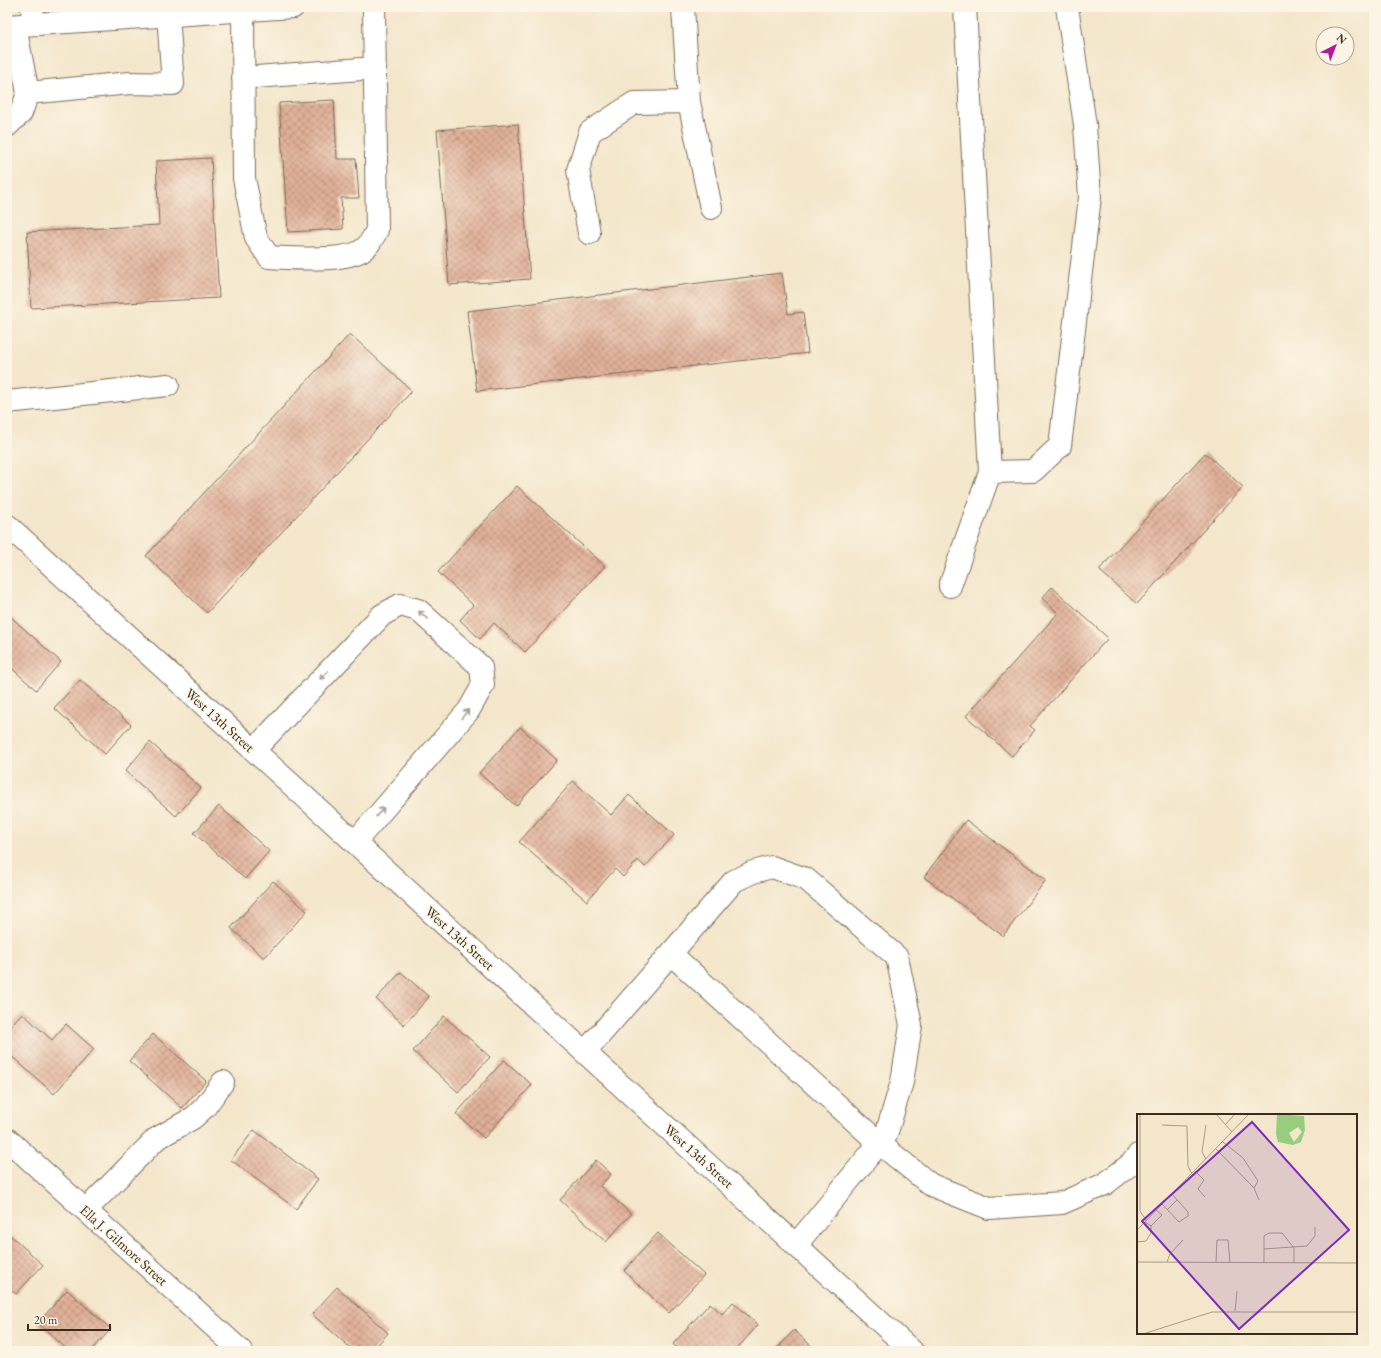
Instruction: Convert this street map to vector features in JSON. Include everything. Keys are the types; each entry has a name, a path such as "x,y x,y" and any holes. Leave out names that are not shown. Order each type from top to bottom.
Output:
{"street":[{"path":"7,126 21,113 28,93 22,21 168,15 293,7"},
{"path":"243,10 244,178 256,238 269,257 306,259 351,256 365,248 377,230 374,7"},
{"path":"684,7 689,102 711,208"},
{"path":"950,586 990,472 965,7"},
{"path":"990,472 1033,471 1060,446 1090,197 1085,125 1067,7"},
{"path":"28,93 130,82 173,84 168,15"},
{"path":"243,78 375,68"},
{"path":"589,233 578,170 590,132 634,103 689,102"},
{"path":"7,402 168,385"},
{"name":"West 13th Street","path":"7,525 912,1351"},
{"path":"254,750 382,615 400,605 418,610 481,667 483,685 469,710 354,842"},
{"path":"585,1052 734,880 753,872 772,867 806,879 897,957 911,1025 902,1082 886,1134 796,1245"},
{"path":"671,954 879,1143 931,1186 989,1208 1062,1203 1105,1184 1130,1164 1137,1156"},
{"path":"86,1210 156,1139 193,1118 204,1108 223,1082"},
{"name":"Ella J. Gilmore Street","path":"7,1139 241,1351"}],"building":[{"path":"334,100 337,159 356,159 359,198 341,198 343,229 288,232 279,103"},
{"path":"518,124 530,279 449,285 437,130"},
{"path":"211,158 219,298 31,308 27,232 159,225 156,161"},
{"path":"782,273 788,314 803,312 808,353 477,391 467,311"},
{"path":"350,334 412,391 207,613 146,556"},
{"path":"1205,453 1243,487 1137,604 1099,570"},
{"path":"517,486 605,566 525,652 494,623 480,639 460,620 473,605 438,572"},
{"path":"1052,587 1108,638 1030,726 1035,730 1012,756 966,716 1058,613 1042,598"},
{"path":"11,617 61,662 36,690 7,664 7,621"},
{"path":"80,680 131,725 105,754 54,708"},
{"path":"520,727 557,760 516,806 479,773"},
{"path":"150,742 201,788 176,816 125,771"},
{"path":"573,781 611,815 629,795 674,835 645,867 638,860 623,877 615,869 587,901 519,842"},
{"path":"219,806 269,851 245,879 194,833"},
{"path":"966,820 1046,880 1003,936 924,877"},
{"path":"273,881 307,911 264,958 231,928"},
{"path":"401,972 429,997 404,1025 376,999"},
{"path":"22,1013 52,1040 66,1024 94,1049 54,1094 7,1052 7,1030"},
{"path":"444,1016 490,1057 458,1092 413,1051"},
{"path":"153,1034 206,1081 182,1108 129,1061"},
{"path":"504,1060 532,1085 484,1138 456,1114"},
{"path":"254,1130 318,1179 296,1209 231,1160"},
{"path":"596,1160 611,1174 600,1186 631,1214 606,1242 560,1200"},
{"path":"7,1232 43,1265 16,1294 7,1286"},
{"path":"658,1233 704,1275 669,1313 624,1271"},
{"path":"337,1287 388,1333 372,1351 354,1351 312,1314"},
{"path":"67,1290 111,1329 91,1351 69,1351 38,1323"},
{"path":"733,1302 758,1325 735,1351 680,1351 673,1344 710,1303 722,1314"},
{"path":"794,1330 817,1351 775,1351"}]}
